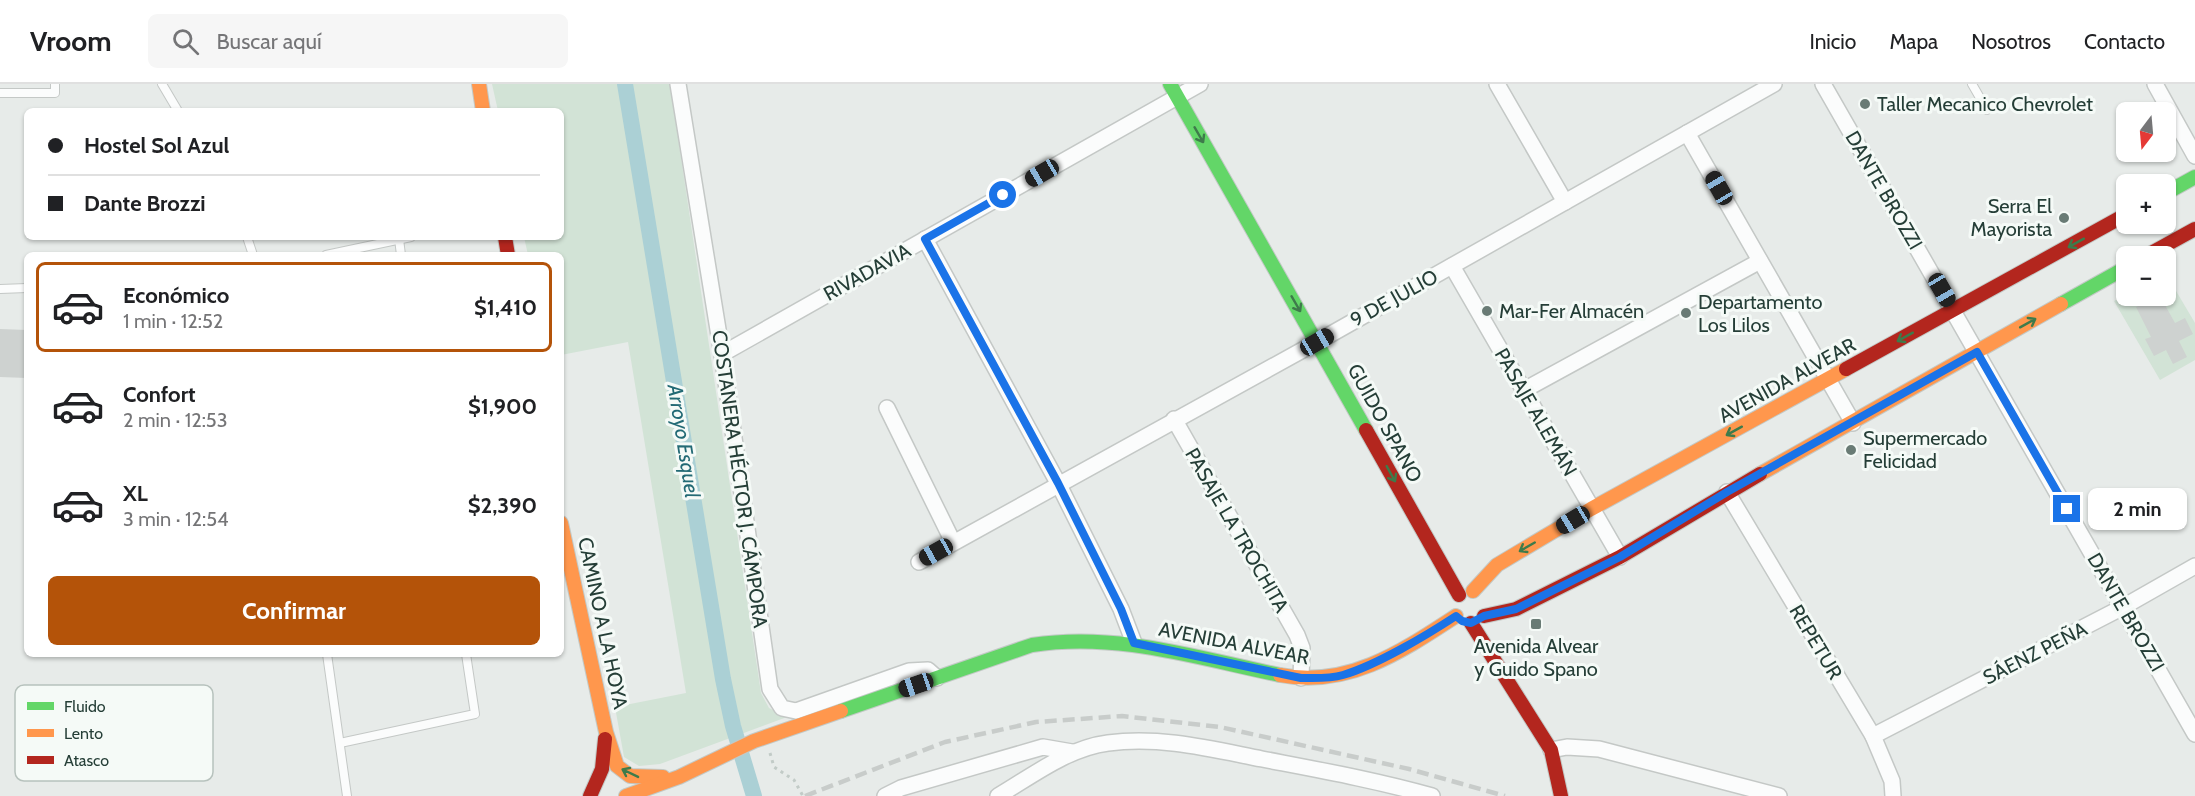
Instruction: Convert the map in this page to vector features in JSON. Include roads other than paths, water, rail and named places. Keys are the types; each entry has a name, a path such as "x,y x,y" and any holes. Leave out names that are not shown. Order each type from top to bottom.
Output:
{"street":[{"path":"479,84 483,108"},
{"name":"COSTANERA HÉCTOR J. CÁMPORA","path":"678,84 722,354 770,689 782,708 796,711 918,669 928,670 937,678"},
{"name":"RIVADAVIA","path":"722,354 925,239 1174,90 1200,84"},
{"path":"1497,84 1565,202"},
{"name":"9 DE JULIO","path":"919,562 1058,483 1317,342 1774,84"},
{"name":"DANTE BROZZI","path":"1823,84 2195,734"},
{"path":"2155,84 2195,156"},
{"name":"GUIDO SPANO","path":"1174,90 1459,595"},
{"path":"1687,133 1853,423"},
{"path":"2176,187 2195,177"},
{"name":"AVENIDA ALVEAR","path":"1480,608 1497,564 1591,509 2116,220"},
{"path":"2164,246 2195,229"},
{"path":"925,239 1058,483 1121,609 1134,643"},
{"path":"1524,390 1760,261"},
{"name":"PASAJE ALEMÁN","path":"1452,266 1620,557"},
{"path":"1480,608 1462,621 1456,616 1454,605 1459,595 1480,608 1516,609 1620,557 1727,492 2116,273"},
{"path":"887,408 953,542"},
{"name":"PASAJE LA TROCHITA","path":"1174,419 1298,636 1302,648 1301,678"},
{"name":"REPETUR","path":"1727,492 1872,736 1892,781 1893,796"},
{"name":"CAMINO A LA HOYA","path":"564,550 567,576 606,732 617,766 630,776 679,777"},
{"name":"SÁENZ PEÑA","path":"1872,736 2124,607 2195,566"},
{"path":"1480,608 1484,640 1551,750 1561,792"},
{"name":"AVENIDA ALVEAR","path":"760,739 1032,645 1058,639 1084,638 1134,643 1301,678 1327,678 1364,667 1456,616"},
{"name":"CAMINO A LA HOYA","path":"590,796 602,769 606,732"},
{"name":"CAMINO A LA HOYA","path":"626,796 679,777 760,739"},
{"path":"998,796 1072,752 1107,743 1181,742 1329,770 1432,796"},
{"path":"885,796 901,788 1043,747 1072,752"},
{"path":"1551,750 1599,750 1779,796"}],"lane":[{"path":"0,93 55,93 56,84"},
{"path":"162,84 176,108"},
{"path":"1972,84 1987,110"},
{"path":"341,252 399,240 401,252"},
{"path":"0,289 24,288"},
{"path":"327,657 347,796"},
{"path":"340,743 475,714 466,657"}],"waterway":[{"name":"Arroyo Esquel","path":"625,84 723,679 733,726 754,796"}],"railway":[{"path":"805,796 945,742 1036,722 1122,716 1220,727 1409,769 1505,796"}],"place":[{"name":"Taller Mecanico Chevrolet","path":"1865,104"},
{"name":"Serra El Mayorista","path":"2064,218"},
{"name":"Mar-Fer Almacén","path":"1487,311"},
{"name":"Departamento Los Lilos","path":"1686,313"},
{"name":"Supermercado Felicidad","path":"1851,450"},
{"name":"Avenida Alvear y Guido Spano","path":"1536,624"}]}
